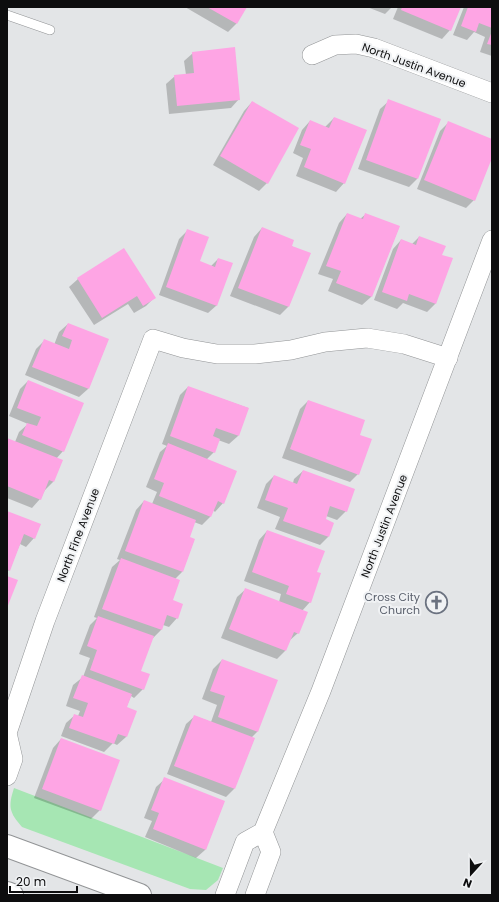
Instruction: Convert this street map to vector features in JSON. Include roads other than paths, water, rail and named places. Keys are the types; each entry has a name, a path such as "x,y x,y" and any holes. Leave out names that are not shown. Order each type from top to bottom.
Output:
{"main road":[{"path":"7,846 140,895"},
{"path":"7,893 12,895"}],"street":[{"name":"North Justin Avenue","path":"312,55 335,45 356,44 374,48 492,94"},
{"name":"North Justin Avenue","path":"263,832 321,691 492,240"},
{"name":"North Fine Avenue","path":"7,776 14,759 7,733 45,621 153,339 183,348 217,354 255,354 291,350 325,342 366,338 404,344 448,358"},
{"path":"225,895 245,842 263,832 271,852 255,895"}],"lane":[{"path":"7,15 50,30"}],"place":[{"name":"Cross City Church","path":"436,603"}]}
